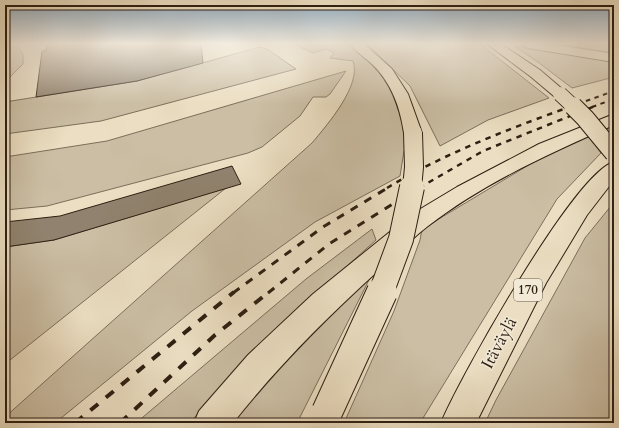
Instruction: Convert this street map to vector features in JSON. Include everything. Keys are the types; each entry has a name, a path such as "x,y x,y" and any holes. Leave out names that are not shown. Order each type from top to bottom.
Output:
{"highway":[{"path":"324,418 382,289 399,244 413,187 415,166 411,119 401,92 384,69 378,64"},
{"path":"522,64 560,94 585,118 614,154"},
{"path":"211,423 259,366 323,303 420,220 464,192 545,148 614,119"},
{"name":"Itäväylä","path":"458,423 531,284 565,228 599,182 614,168"}],"shaded area":[{"path":"5,64 23,64 23,64 5,82"},
{"path":"199,64 289,64 296,69 101,121 5,134 5,102 137,81"},
{"path":"353,64 373,64 382,72 403,107 407,150 404,151 400,176 315,222 192,311 55,423 5,423 5,417 312,143 342,104 348,93 354,71"},
{"path":"387,64 506,64 549,98 488,120 440,146 410,86"},
{"path":"541,64 614,64 614,77 572,88"},
{"path":"346,71 330,94 326,97 313,97 300,116 262,147 248,153 47,206 5,210 5,157 107,141"},
{"path":"588,135 601,153 557,199 420,423 344,423 394,311 420,240 422,229 532,163"},
{"path":"226,188 5,364 5,247 54,240"},
{"path":"611,206 614,220 614,399 612,423 485,423 496,400 585,238"},
{"path":"372,229 376,240 298,310 189,423 136,423 306,279"},
{"path":"374,270 297,423 228,423 248,399"}],"building":[{"path":"40,64 199,64 137,81 36,97"},
{"path":"232,166 241,184 54,240 5,247 5,222 60,216"}],"railway":[{"path":"569,107 614,91"},
{"path":"592,107 614,99"},
{"path":"387,188 409,175 478,142 572,106"},
{"path":"419,188 483,151 595,106"},
{"path":"233,293 323,227 389,187"},
{"path":"268,293 329,244 420,187"},
{"path":"75,423 234,292"},
{"path":"120,423 215,335 269,292"}]}
